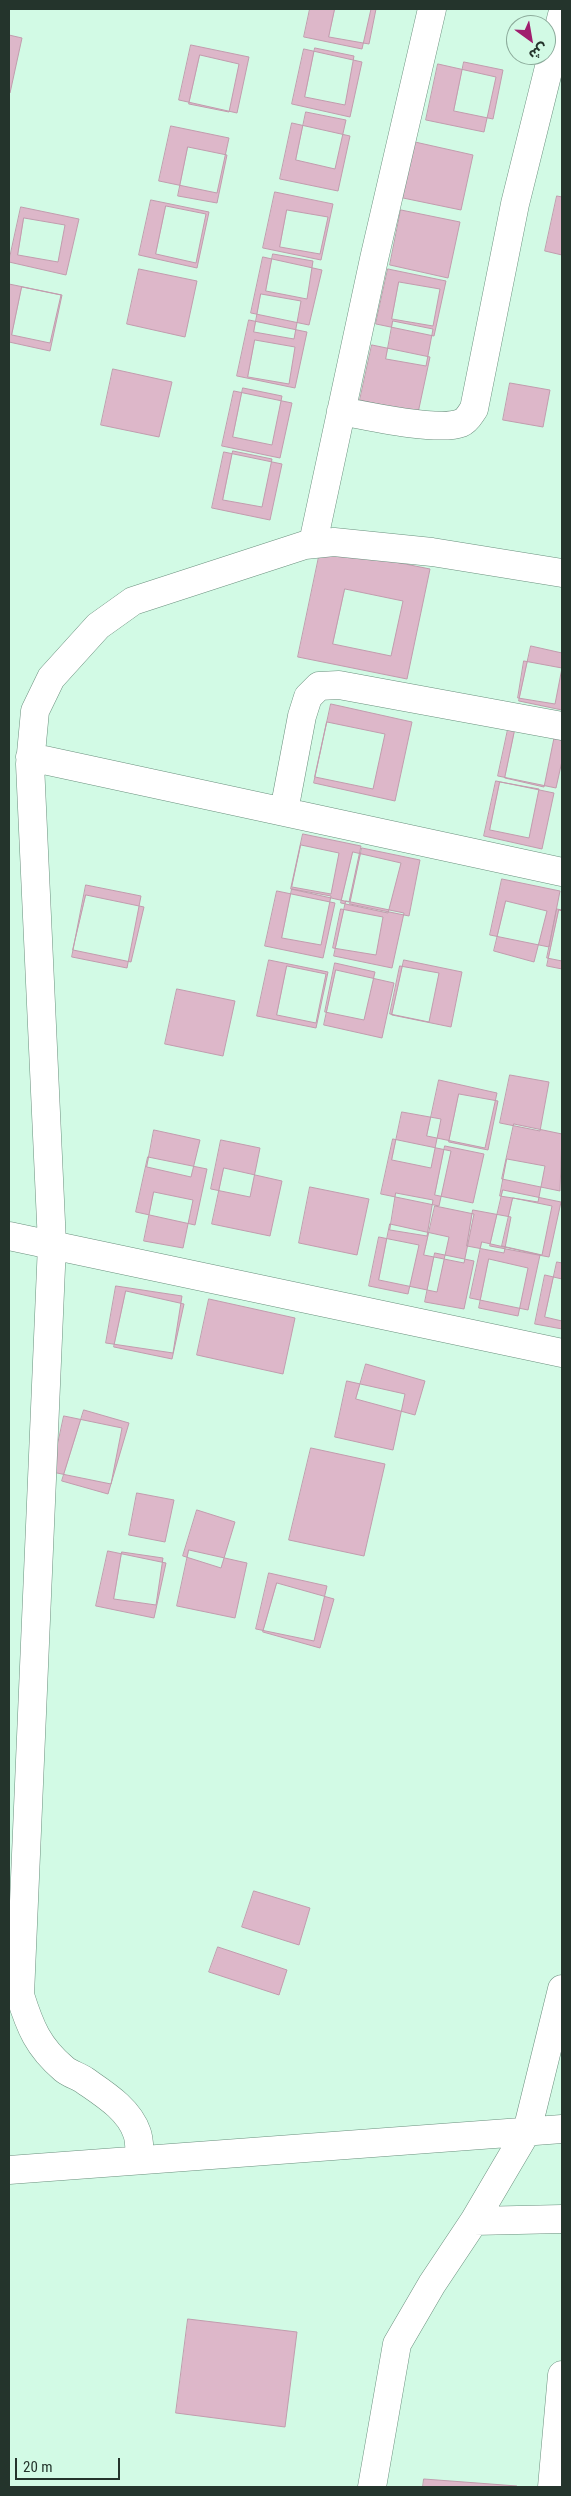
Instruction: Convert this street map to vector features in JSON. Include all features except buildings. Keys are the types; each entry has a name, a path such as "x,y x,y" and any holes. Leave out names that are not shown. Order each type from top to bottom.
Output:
{"street":[{"path":"313,543 432,9"},
{"path":"341,411 428,424 453,425 468,418 474,409 515,204 562,15"},
{"path":"140,2160 138,2134 131,2119 113,2101 82,2079 65,2070 42,2046 30,2028 20,1995 52,1244 30,758 35,710 51,678 98,626 134,601 313,543 334,542 432,552 562,573"},
{"path":"284,811 302,716 308,697 319,686 339,685 562,726"},
{"path":"30,758 562,872"},
{"path":"9,1236 562,1353"},
{"path":"372,2487 397,2344 432,2284 474,2221 527,2131 562,1989"},
{"path":"9,2170 562,2129"},
{"path":"474,2221 562,2219"},
{"path":"552,2487 562,2375"}]}
